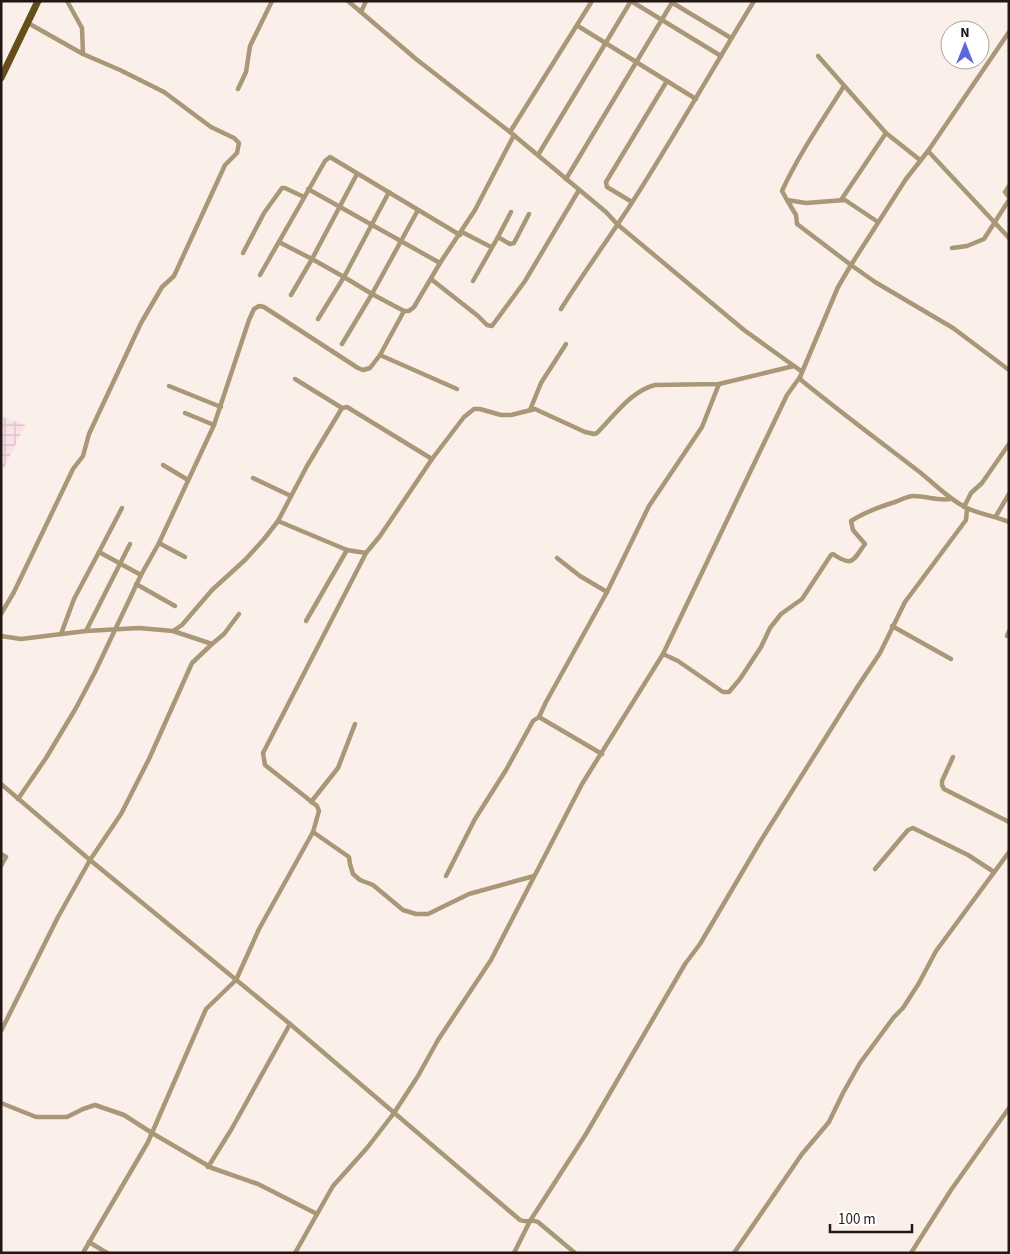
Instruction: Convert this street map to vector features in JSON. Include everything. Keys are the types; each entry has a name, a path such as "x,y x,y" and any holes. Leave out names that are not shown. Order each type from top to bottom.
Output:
{"main road":[{"path":"1,78 38,1"}],"street":[{"path":"67,1 82,28 83,54"},
{"path":"238,88 246,72 250,46 272,1"},
{"path":"348,1 416,59 538,155 744,330 801,371"},
{"path":"361,12 366,1"},
{"path":"278,242 404,311 409,311 414,307 475,210 512,134 592,1"},
{"path":"538,155 607,44 631,1 639,3 662,20 721,56"},
{"path":"561,309 632,202 754,1"},
{"path":"566,179 672,2 731,38"},
{"path":"1,614 14,592 73,469 83,456 89,434 125,353 162,287 174,276 225,165 237,153 239,143 234,138 211,127 164,92 83,54 28,23"},
{"path":"578,26 696,99"},
{"path":"296,1253 333,1186 367,1148 394,1112 418,1076 438,1040 491,960 582,784 663,654 787,395 800,377 838,287 878,222 1009,32"},
{"path":"818,56 886,132 920,160"},
{"path":"632,202 607,187 606,182 667,82"},
{"path":"844,86 807,143 788,176 782,191 796,215 797,224 851,266 940,319 1009,370"},
{"path":"841,200 886,132"},
{"path":"928,151 1009,238"},
{"path":"260,275 325,160 330,157 418,210 492,247"},
{"path":"291,294 312,259 357,174"},
{"path":"952,248 967,246 984,239 1009,199 1005,192 1009,186"},
{"path":"243,254 264,213 282,188 304,197"},
{"path":"308,189 440,263"},
{"path":"431,278 487,325 492,326 525,281 579,190"},
{"path":"318,319 344,277 389,192"},
{"path":"787,200 806,203 845,200 878,222"},
{"path":"342,344 418,210"},
{"path":"473,281 511,212"},
{"path":"498,238 510,244 514,243 530,214"},
{"path":"18,799 46,758 76,708 136,584 159,543 214,425 254,309 259,306 264,307 363,370 370,368 380,355 404,311"},
{"path":"530,410 541,383 566,344"},
{"path":"380,355 457,389"},
{"path":"83,1253 152,1133 206,1009 236,980 259,929 312,832 319,812 317,806 265,765 263,753 366,553 464,417 474,409 511,415 535,409 585,432 594,434 637,393 646,388 655,385 719,384 794,366"},
{"path":"800,377 820,396 948,494 950,499 963,506 1009,522"},
{"path":"295,379 342,408 347,407 432,459"},
{"path":"446,876 475,819 534,721 540,716 607,592 648,506 702,427 719,384"},
{"path":"169,386 221,407"},
{"path":"172,631 182,625 212,590 245,560 278,521 342,408"},
{"path":"185,413 214,425"},
{"path":"514,1253 530,1221 586,1134 686,964 880,653 892,626 916,585 966,520 963,506 982,483 1009,444"},
{"path":"164,465 188,480"},
{"path":"253,478 291,496"},
{"path":"996,516 1009,494"},
{"path":"663,654 678,661 723,692 729,692 740,680 762,647 770,628 781,614 802,599 831,555 833,554 848,562 854,558 865,544 853,530 851,522 876,507 907,496 950,499"},
{"path":"61,634 74,599 122,508"},
{"path":"278,521 347,550 366,553"},
{"path":"159,543 185,557"},
{"path":"86,631 130,544"},
{"path":"306,621 347,550"},
{"path":"99,552 141,575"},
{"path":"557,558 580,576 607,592"},
{"path":"136,584 175,606"},
{"path":"1,1032 58,917 90,860 121,814 149,758 192,663 224,634 239,614"},
{"path":"892,626 951,658"},
{"path":"1,636 21,638 139,628 172,631 212,644"},
{"path":"540,716 602,754"},
{"path":"311,802 338,768 355,724"},
{"path":"953,757 942,781 944,789 1009,822"},
{"path":"1,792 3,785 90,860 290,1024 520,1220 525,1222 535,1220 575,1253"},
{"path":"875,869 908,830 913,828 968,855 994,872"},
{"path":"312,832 349,856 354,874 360,880 373,885 403,910 416,914 428,914 469,894 534,876"},
{"path":"734,1253 806,1149 829,1122 860,1063 902,1008 919,983 936,951 1009,852"},
{"path":"1,854 6,857 1,866"},
{"path":"208,1167 231,1130 290,1024"},
{"path":"1,1103 36,1117 67,1117 83,1108 95,1105 124,1115 208,1167 258,1184 317,1214"},
{"path":"910,1253 951,1190 1009,1108"},
{"path":"89,1242 107,1253"}],"shaded area":[{"path":"1,416 25,425 1,474"}]}
